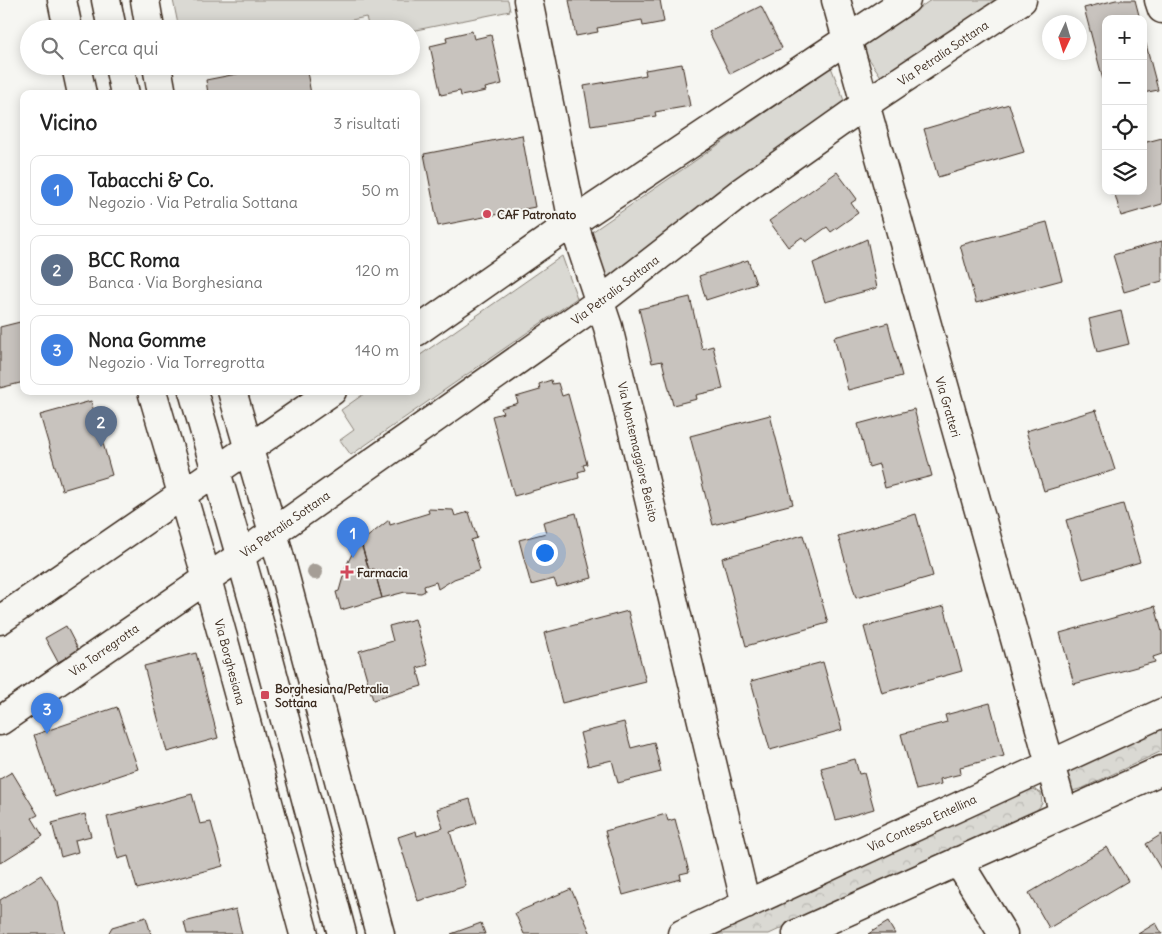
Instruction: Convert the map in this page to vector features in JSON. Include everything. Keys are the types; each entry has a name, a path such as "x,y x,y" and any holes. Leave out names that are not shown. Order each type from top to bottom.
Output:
{"street":[{"path":"62,0 66,20"},
{"path":"106,0 110,20"},
{"path":"145,0 148,20"},
{"name":"Via Montemaggiore Belsito","path":"528,0 573,222 601,302 746,905"},
{"name":"Via Gratteri","path":"836,0 845,41 1048,765 1064,814"},
{"path":"420,329 573,222 906,0"},
{"name":"Via Petralia Sottana","path":"207,579 601,302 741,192 864,105 1022,0"},
{"path":"1159,0 1162,9"},
{"path":"78,75 81,90"},
{"path":"121,75 124,90"},
{"path":"159,75 161,90"},
{"name":"Via Borghesiana","path":"153,395 207,579 304,934"},
{"path":"194,395 240,556 342,934"},
{"path":"233,395 273,532 380,934"},
{"path":"0,620 326,395"},
{"name":"Via Torregrotta","path":"0,720 207,579"},
{"name":"Via Contessa Entellina","path":"682,934 1162,713"},
{"path":"797,934 1162,770"},
{"path":"958,861 1003,934"}],"green space":[{"path":"173,0 508,0 510,11 420,29 420,20 367,20 366,17 352,20 177,20"},
{"path":"931,0 1005,0 884,81 861,47"},
{"path":"831,67 848,111 604,286 586,236"},
{"path":"562,256 577,298 351,455 340,440 354,430 341,410 362,395 420,395 420,355"},
{"path":"1162,728 1162,751 1083,788 1069,792 1065,774 1069,771"},
{"path":"1027,788 1032,788 1041,793 1042,804 1036,811 769,934 716,934"}],"building":[{"path":"569,0 660,0 664,22 643,26 642,20 597,28 598,32 576,36"},
{"path":"1116,0 1135,0 1139,15 1102,15 1102,76 1087,15 1084,8"},
{"path":"761,6 782,48 730,74 709,32"},
{"path":"472,31 474,39 491,35 502,84 485,88 486,91 461,96 460,91 441,95 430,46 447,42 446,37"},
{"path":"1147,48 1158,90 1147,92"},
{"path":"682,64 690,106 655,112 656,116 591,126 584,86 646,75 645,70"},
{"path":"231,75 308,75 310,90 207,90 206,80"},
{"path":"1009,104 1024,152 938,177 924,129"},
{"path":"522,135 535,207 438,226 424,154"},
{"path":"1162,138 1162,204 1121,216 1115,195 1147,195 1147,142"},
{"path":"837,172 857,199 851,203 858,213 831,232 827,227 806,242 802,237 788,247 769,221"},
{"path":"1047,222 1062,280 976,303 960,245"},
{"path":"867,239 877,288 825,302 813,263"},
{"path":"1162,241 1162,281 1124,292 1113,255"},
{"path":"748,260 756,284 706,300 699,276"},
{"path":"690,297 702,349 713,346 723,389 696,395 697,399 673,405 662,361 652,363 639,309"},
{"path":"1121,311 1129,344 1097,352 1089,319"},
{"path":"20,322 20,383 0,388 0,327"},
{"path":"888,323 902,376 848,390 834,337"},
{"path":"551,380 552,384 558,383 562,396 568,394 587,464 583,465 585,470 578,472 579,478 514,496 492,416 503,413 501,408 518,403 516,397 540,390 539,384"},
{"path":"91,401 112,475 62,490 40,415"},
{"path":"914,409 932,476 885,488 879,464 869,467 858,424"},
{"path":"1096,410 1115,470 1044,491 1026,431"},
{"path":"770,415 793,504 713,525 690,436"},
{"path":"1123,504 1140,562 1083,579 1066,520"},
{"path":"428,509 453,510 455,516 469,512 477,538 471,540 480,570 454,579 438,589 436,582 424,586 425,591 421,593 405,592 382,598 374,569 369,570 361,542 389,520 390,525 429,513"},
{"path":"576,513 592,578 557,587 554,579 531,585 519,540 546,533 543,522"},
{"path":"916,514 933,576 856,598 838,536"},
{"path":"803,535 828,623 746,646 722,558"},
{"path":"357,544 361,544 369,570 374,569 382,598 341,610 336,592 339,591 346,566"},
{"path":"944,606 962,671 882,693 864,627"},
{"path":"1155,606 1162,632 1162,654 1153,657 1155,662 1074,684 1060,633"},
{"path":"628,611 646,682 562,703 544,633"},
{"path":"415,619 428,665 417,668 422,686 373,700 359,651 393,641 389,626"},
{"path":"66,626 79,651 58,662 45,638"},
{"path":"196,653 218,738 167,752 144,666"},
{"path":"823,662 842,730 770,750 751,681"},
{"path":"990,703 1004,756 960,767 961,774 940,779 941,784 916,790 901,734 947,722 945,715"},
{"path":"117,707 138,769 55,797 34,735"},
{"path":"624,722 631,748 654,742 661,772 618,783 612,760 588,766 580,733"},
{"path":"855,759 859,774 864,773 874,809 836,820 821,768"},
{"path":"12,772 38,815 32,818 43,836 0,863 0,779"},
{"path":"192,794 200,824 211,822 223,866 137,889 128,856 118,859 107,817"},
{"path":"470,799 477,823 450,832 466,886 418,901 398,837 416,831 417,836 443,828 437,809"},
{"path":"85,814 91,836 75,840 78,852 61,857 52,823"},
{"path":"666,814 668,821 675,819 689,872 680,874 681,879 623,895 605,831"},
{"path":"1162,834 1162,871 1146,844"},
{"path":"1107,847 1128,881 1049,928 1029,893"},
{"path":"41,875 58,902 65,934 0,934 0,900"},
{"path":"571,889 591,934 524,934 515,913"},
{"path":"236,909 242,934 187,934 184,922"},
{"path":"146,917 151,934 108,934 112,927"},
{"path":"888,922 895,934 868,934"},
{"path":"481,923 485,934 451,934"},
{"path":"1156,923 1162,934 1138,934"}],"place":[{"name":"CAF Patronato","path":"487,214"},
{"name":"BCC Roma","path":"101,447"},
{"name":"Tabacchi & Co.","path":"353,558"},
{"name":"Farmacia","path":"347,572"},
{"name":"Borghesiana/Petralia Sottana","path":"265,695"},
{"name":"Nona Gomme","path":"47,734"}]}
